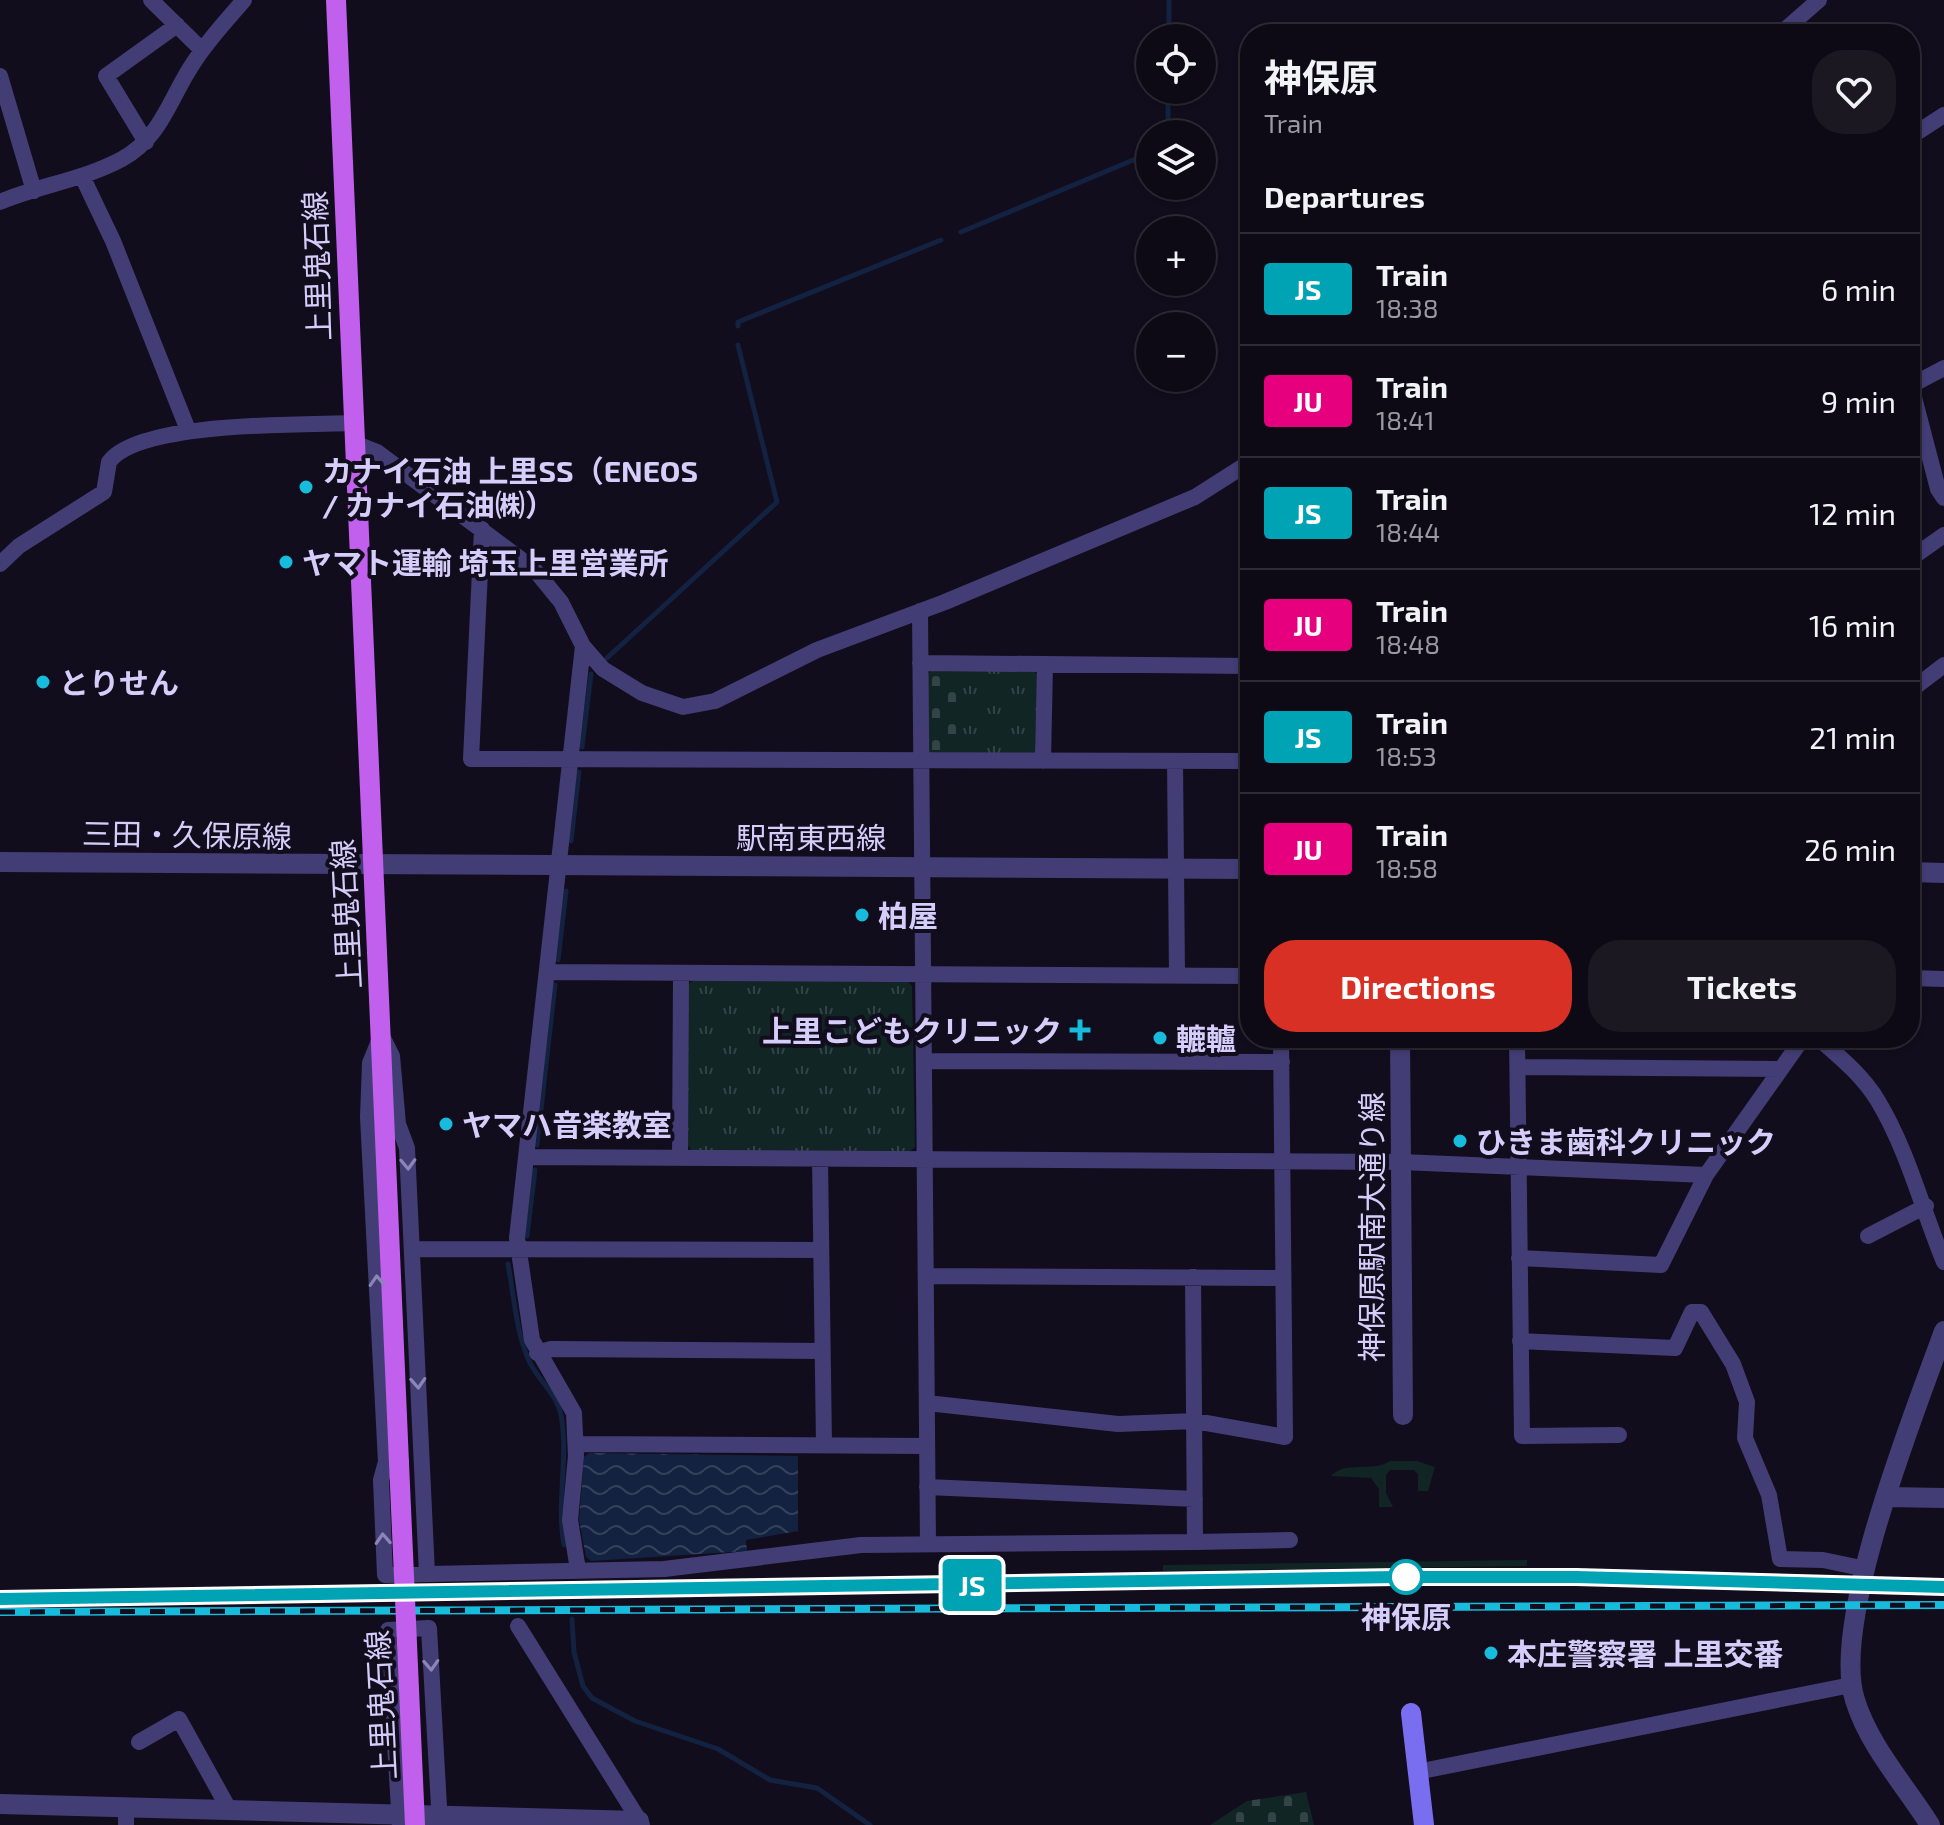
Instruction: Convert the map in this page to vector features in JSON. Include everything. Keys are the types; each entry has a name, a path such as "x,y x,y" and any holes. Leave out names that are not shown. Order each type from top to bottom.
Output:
{"main road":[{"name":"上里鬼石線","path":"336,0 399,1463 405,1822"},
{"path":"1411,1713 1424,1825"}],"street":[{"path":"151,0 202,50"},
{"path":"0,202 82,176 123,158 146,142 163,120 202,50 244,0"},
{"path":"1791,24 1819,0"},
{"path":"146,142 106,76 177,25"},
{"path":"0,76 34,191"},
{"path":"1920,131 1944,115"},
{"path":"82,176 113,241 188,430"},
{"path":"1920,381 1944,368"},
{"path":"1920,423 1938,489 1944,498"},
{"path":"0,564 19,546 104,492 109,462 127,447 188,430 353,433 534,569 550,586 583,646 603,669 622,683 661,701 683,707 699,707 817,650 920,611 1195,497 1240,468"},
{"path":"482,529 471,759 1240,761"},
{"path":"1920,552 1944,535"},
{"path":"920,611 928,1544"},
{"path":"578,1570 570,1520 576,1444 574,1413 537,1353 517,1249 583,646"},
{"path":"920,663 1240,666"},
{"path":"1043,761 1045,664"},
{"path":"1920,683 1944,665"},
{"path":"1175,761 1177,975"},
{"name":"三田・久保原線","path":"0,862 373,866"},
{"name":"駅南東西線","path":"373,866 1240,869"},
{"path":"1920,872 1944,873"},
{"path":"547,972 1240,976"},
{"path":"680,1158 681,973"},
{"path":"1920,978 1944,979"},
{"path":"381,1034 392,1056 398,1124 407,1148 427,1574"},
{"path":"381,1034 370,1063 368,1117 386,1462 381,1485 385,1575 664,1569 861,1545 1290,1540"},
{"path":"927,1403 1118,1424 1195,1421 1285,1437 1281,1048"},
{"name":"神保原駅南大通り線","path":"1400,1048 1403,1415"},
{"path":"1517,1048 1522,1436 1619,1435"},
{"path":"1519,1258 1661,1265 1706,1175 1796,1048"},
{"path":"1829,1048 1854,1070 1879,1102 1926,1206 1944,1262"},
{"path":"924,1061 1282,1062"},
{"path":"1518,1067 1780,1069"},
{"path":"526,1157 1283,1160 1706,1175"},
{"path":"820,1159 824,1445"},
{"path":"1868,1236 1926,1206"},
{"path":"412,1249 821,1250"},
{"path":"926,1276 1283,1278"},
{"path":"1193,1277 1195,1542"},
{"path":"1520,1341 1675,1348 1692,1312 1701,1312 1733,1364 1747,1402 1745,1438 1769,1495 1780,1559 1823,1560 1866,1569"},
{"path":"1928,1821 1871,1735 1851,1685 1852,1638 1866,1569 1887,1497 1944,1331"},
{"path":"537,1353 551,1349 822,1351"},
{"path":"576,1444 927,1446"},
{"path":"927,1487 1195,1499"},
{"path":"1887,1497 1944,1498"},
{"path":"518,1626 640,1823"},
{"path":"405,1822 388,1630 429,1628 440,1821"},
{"path":"1417,1772 1851,1685"},
{"path":"139,1742 179,1719 230,1811"},
{"path":"0,1804 126,1815 230,1811 298,1820 640,1823"}],"green space":[{"path":"932,670 962,671 962,755 932,755 927,750 927,675"},
{"path":"962,671 1034,671 1039,676 1038,750 1033,755 962,755"},
{"path":"693,980 907,981 912,986 915,1147 909,1152 693,1151 688,1146 688,985"},
{"path":"1390,1461 1417,1461 1435,1467 1428,1491 1418,1491 1418,1474 1414,1470 1390,1470 1386,1475 1386,1493 1393,1507 1379,1507 1379,1489 1371,1478 1331,1476 1351,1467 1375,1466"},
{"path":"1527,1560 1527,1566 1163,1571 1163,1565"},
{"path":"1306,1792 1314,1825 1210,1825 1247,1801"}],"water":[{"path":"589,1453 798,1456 798,1531 746,1540 747,1551 591,1561 586,1557 579,1520 584,1457"}],"waterway":[{"path":"1169,0 1169,24"},
{"path":"1168,104 1168,120"},
{"path":"961,232 1136,159"},
{"path":"738,326 738,322 941,240"},
{"path":"607,658 777,502 738,345"},
{"path":"582,747 591,674"},
{"path":"571,841 579,772"},
{"path":"558,960 566,891"},
{"path":"537,1145 555,985"},
{"path":"527,1236 535,1170"},
{"path":"508,1264 525,1350 533,1368 556,1400 561,1415 564,1545"},
{"path":"572,1619 574,1652 583,1686 592,1698 635,1721 718,1749 770,1780 817,1788 870,1825"}],"railway":[{"path":"0,1599 1397,1577 1576,1577 1944,1586"},
{"path":"0,1612 1944,1605"}],"train":[{"name":"JS","path":"0,1599 389,1596 1397,1577 1696,1579 1944,1587"}],"place":[{"name":"カナイ石油 上里SS（ENEOS / カナイ石油㈱）","path":"306,487"},
{"name":"ヤマト運輸 埼玉上里営業所","path":"286,562"},
{"name":"とりせん","path":"43,682"},
{"name":"柏屋","path":"862,915"},
{"name":"上里こどもクリニック","path":"1080,1030"},
{"name":"轆轤","path":"1160,1038"},
{"name":"ヤマハ音楽教室","path":"446,1124"},
{"name":"ひきま歯科クリニック","path":"1460,1141"},
{"name":"神保原","path":"1406,1577"},
{"name":"本庄警察署 上里交番","path":"1491,1653"}]}
